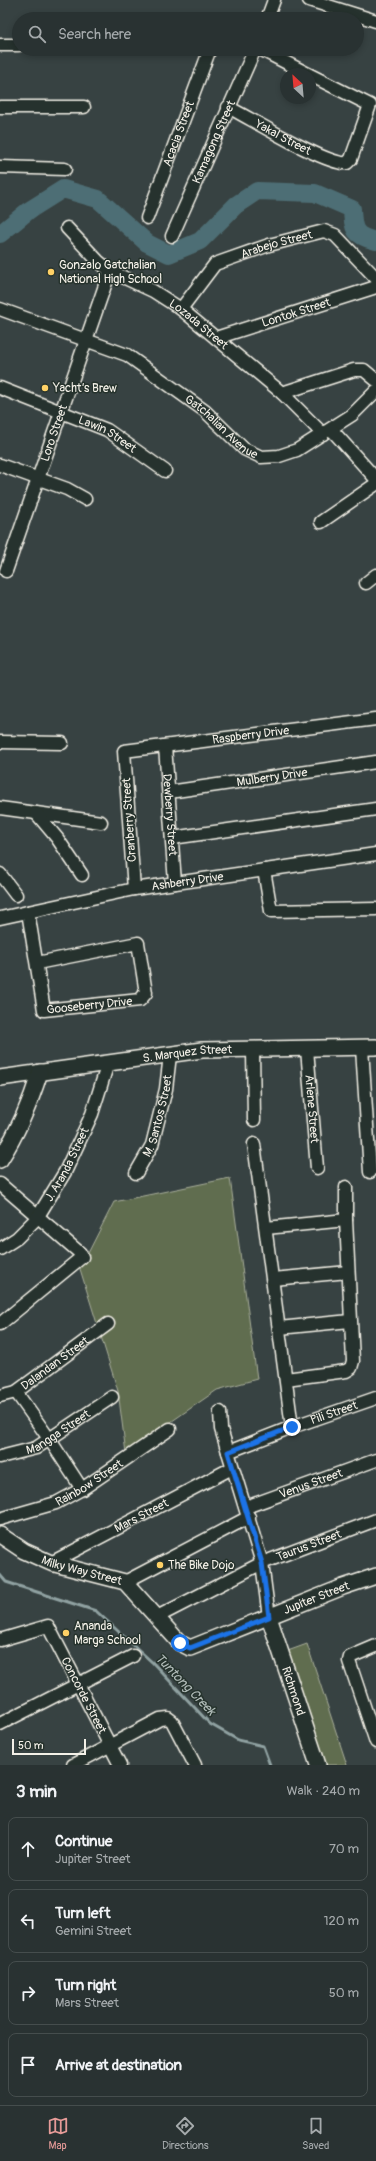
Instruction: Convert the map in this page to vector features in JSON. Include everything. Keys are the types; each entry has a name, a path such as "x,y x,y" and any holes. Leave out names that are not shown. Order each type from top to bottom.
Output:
{"street":[{"path":"270,12 274,0"},
{"path":"310,0 348,12"},
{"path":"364,17 376,21"},
{"path":"0,45 12,45"},
{"name":"Acacia Street","path":"147,218 207,56"},
{"name":"Kamagong Street","path":"172,236 252,56"},
{"path":"273,56 296,68"},
{"name":"Yakal Street","path":"228,107 320,156 341,164 347,164 351,158 370,106 316,79"},
{"path":"0,107 84,107"},
{"path":"0,167 64,169"},
{"name":"Lozada Street","path":"67,228 98,261 110,271 153,291 181,309 327,432 376,479"},
{"name":"Arabejo Street","path":"181,309 215,264 269,245 324,231 335,235 376,278"},
{"name":"Loro Street","path":"6,572 110,271"},
{"name":"Lontok Street","path":"216,338 376,286"},
{"name":"Gatchalian Avenue","path":"0,309 127,355 205,411 244,449 261,457 279,456 297,450 352,415 376,391"},
{"path":"282,393 354,370 364,370 376,380"},
{"name":"Lawin Street","path":"0,388 107,430 165,471"},
{"path":"0,465 67,489 85,499"},
{"path":"321,522 376,484"},
{"name":"Raspberry Drive","path":"124,751 376,720"},
{"path":"0,742 62,743"},
{"name":"Dewberry Street","path":"165,746 175,883"},
{"name":"Cranberry Street","path":"124,751 134,889"},
{"name":"Mulberry Drive","path":"169,792 376,762"},
{"path":"0,808 102,822"},
{"path":"172,838 376,809"},
{"path":"36,813 57,838 82,875"},
{"name":"Ashberry Drive","path":"0,918 134,889 376,854"},
{"path":"264,870 271,911 376,909"},
{"path":"0,874 16,895"},
{"name":"Gooseberry Drive","path":"28,912 44,1010 140,1000 146,993 138,943 37,963"},
{"path":"369,1047 370,1172"},
{"name":"S. Marquez Street","path":"0,1078 202,1050 369,1047"},
{"name":"Arlene Street","path":"307,1049 317,1168"},
{"path":"253,1050 254,1120"},
{"name":"M. Santos Street","path":"136,1173 152,1145 166,1089 170,1055"},
{"name":"J. Aranda Street","path":"0,1249 16,1238 37,1218 80,1142 92,1114 108,1063"},
{"path":"0,1160 16,1134 31,1101 40,1072"},
{"path":"228,1452 292,1427 280,1328 254,1144"},
{"path":"0,1184 37,1218 80,1253 82,1259 0,1324"},
{"path":"286,1379 346,1371 351,1368 353,1361 348,1272 346,1187"},
{"path":"266,1228 346,1220"},
{"path":"273,1279 348,1272"},
{"path":"280,1328 350,1321"},
{"name":"Dalandan Street","path":"0,1396 16,1392 108,1324"},
{"path":"16,1392 50,1440 82,1490"},
{"name":"Mangga Street","path":"0,1457 36,1448 112,1398"},
{"name":"Pili Street","path":"292,1427 376,1398"},
{"path":"220,1412 221,1429 232,1468 248,1512 262,1563 269,1617"},
{"name":"Rainbow Street","path":"0,1519 56,1503 82,1490 170,1430"},
{"name":"Venus Street","path":"125,1582 248,1512 376,1460"},
{"name":"Mars Street","path":"51,1563 232,1468"},
{"name":"Taurus Street","path":"157,1617 262,1563 376,1520"},
{"name":"Milky Way Street","path":"0,1535 24,1551 51,1563 125,1582 180,1643 190,1648"},
{"name":"Jupiter Street","path":"190,1648 343,1587 376,1576"},
{"name":"Richmond","path":"269,1617 318,1765"},
{"name":"Concorde Street","path":"0,1640 48,1626 120,1765"},
{"path":"376,1646 350,1656 350,1665 376,1742"},
{"path":"0,1724 133,1656"},
{"path":"73,1765 160,1719 168,1718 172,1721 195,1765"}],"green space":[{"path":"230,1178 257,1379 217,1390 126,1453 118,1391 80,1269 114,1202"},
{"path":"307,1644 347,1765 322,1765 285,1652"}],"waterway":[{"path":"0,234 28,211 63,189 98,199 147,243 169,254 200,241 236,205 257,191 315,193 352,209 353,222 356,231 363,237 376,241"},
{"name":"Tuntong Creek","path":"0,1575 6,1582 96,1611 153,1663 210,1724 238,1740 263,1746 270,1765"}],"place":[{"name":"Gonzalo Gatchalian National High School","path":"51,272"},
{"name":"Yacht’s Brew","path":"45,388"},
{"name":"The Bike Dojo","path":"160,1565"},
{"name":"Ananda Marga School","path":"66,1633"}],"route":[{"path":"180,1643 190,1648 237,1628 269,1617 262,1563 228,1452 292,1427"}]}
